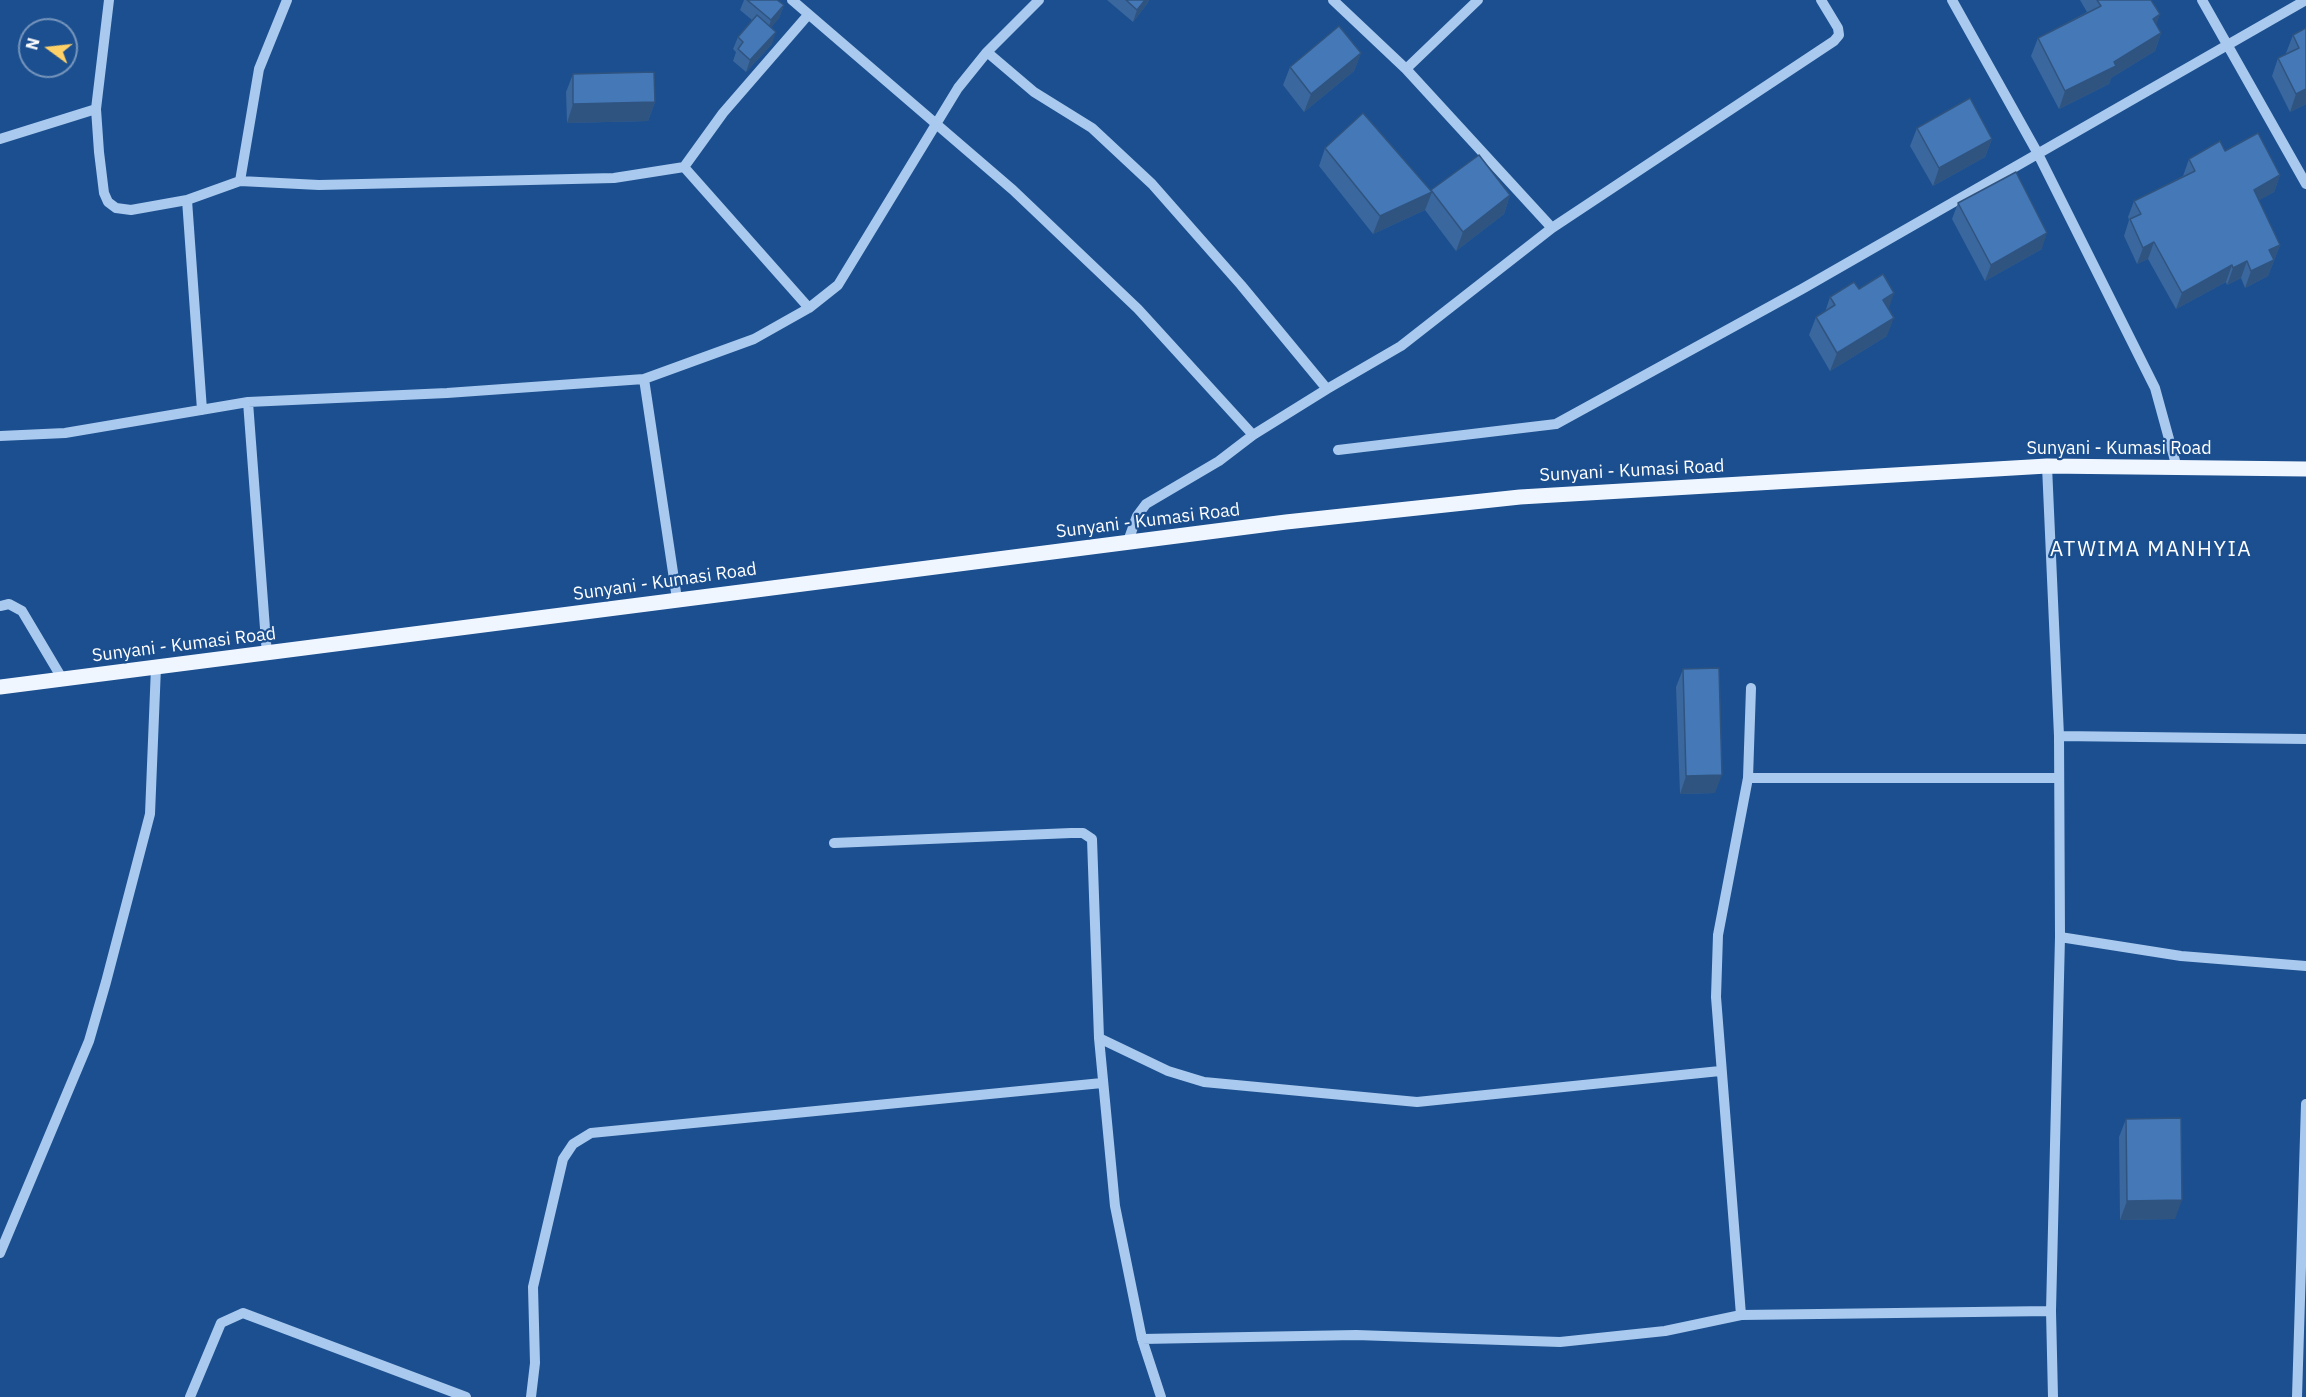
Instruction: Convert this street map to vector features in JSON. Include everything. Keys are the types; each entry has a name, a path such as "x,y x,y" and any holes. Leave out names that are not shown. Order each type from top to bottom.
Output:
{"main road":[{"name":"Sunyani - Kumasi Road","path":"0,687 1286,522 1520,497 2047,466 2306,469"}],"street":[{"path":"109,0 96,109 104,193 108,202 116,208 131,210 187,200 240,181 319,185 614,178 684,167 723,113 808,15"},
{"path":"240,181 260,69 287,0"},
{"path":"792,0 1013,190 1138,309 1253,435"},
{"path":"0,436 66,433 248,402 447,393 644,379 754,339 809,308 838,285 958,88 987,52 1040,0"},
{"path":"1333,0 1406,69 1552,228"},
{"path":"1406,69 1478,0"},
{"path":"1127,544 1137,516 1146,504 1219,460 1253,435 1326,389 1401,345 1552,228 1834,42 1839,35 1838,28 1821,0"},
{"path":"1952,0 2037,152 2155,388 2177,468"},
{"path":"2202,0 2306,184"},
{"path":"1338,450 1556,424 1802,289 2037,152 2306,0"},
{"path":"987,52 1034,92 1092,128 1152,184 1241,285 1326,389"},
{"path":"0,139 96,109"},
{"path":"684,167 809,308"},
{"path":"187,200 202,410"},
{"path":"644,379 677,599"},
{"path":"248,402 267,654"},
{"path":"2047,466 2059,736 2060,937 2051,1311 2054,1397"},
{"path":"0,606 9,604 22,611 63,680"},
{"path":"0,1253 89,1041 106,982 150,814 156,667"},
{"path":"1741,1315 1720,1071 1716,997 1718,935 1748,778 1751,688"},
{"path":"2059,736 2306,739"},
{"path":"1748,778 2058,778"},
{"path":"834,843 1071,833 1083,833 1092,839 1099,1038 1115,1206 1142,1339 1161,1397"},
{"path":"2060,937 2181,956 2306,966"},
{"path":"1099,1038 1167,1071 1204,1082 1417,1102 1720,1071"},
{"path":"531,1397 536,1363 533,1287 563,1159 573,1144 591,1133 1102,1083"},
{"path":"2297,1397 2306,1104"},
{"path":"1142,1339 1356,1335 1560,1342 1665,1331 1741,1315 2051,1311"},
{"path":"190,1397 221,1323 243,1313 466,1397"}],"building":[{"path":"747,0 777,0 784,5 771,20"},
{"path":"1126,0 1145,0 1137,10"},
{"path":"2097,0 2151,0 2160,14 2153,19 2161,33 2114,62 2116,66 2065,91 2038,38 2101,6"},
{"path":"757,15 776,32 750,60 738,49 743,42 738,37"},
{"path":"1339,26 1361,53 1311,94 1290,67"},
{"path":"2306,28 2306,89 2296,94 2278,58 2299,48 2293,35"},
{"path":"654,72 655,102 573,104 573,74"},
{"path":"1970,98 1992,139 1939,168 1917,128"},
{"path":"1363,113 1432,192 1380,216 1325,148"},
{"path":"2258,133 2280,175 2254,190 2280,245 2269,250 2274,260 2251,271 2247,261 2233,268 2232,265 2182,293 2154,242 2143,248 2130,219 2141,214 2134,201 2195,171 2189,159 2220,141 2225,151"},
{"path":"1479,155 1510,195 1463,232 1431,190"},
{"path":"2016,172 2047,233 1991,265 1958,203"},
{"path":"1883,274 1894,293 1883,300 1894,318 1837,353 1816,317 1835,305 1830,297 1854,282 1859,289"},
{"path":"1719,668 1722,775 1686,776 1683,669"},
{"path":"2181,1118 2182,1200 2127,1201 2126,1119"}],"district":[{"name":"ATWIMA MANHYIA","path":"2151,550"}]}
